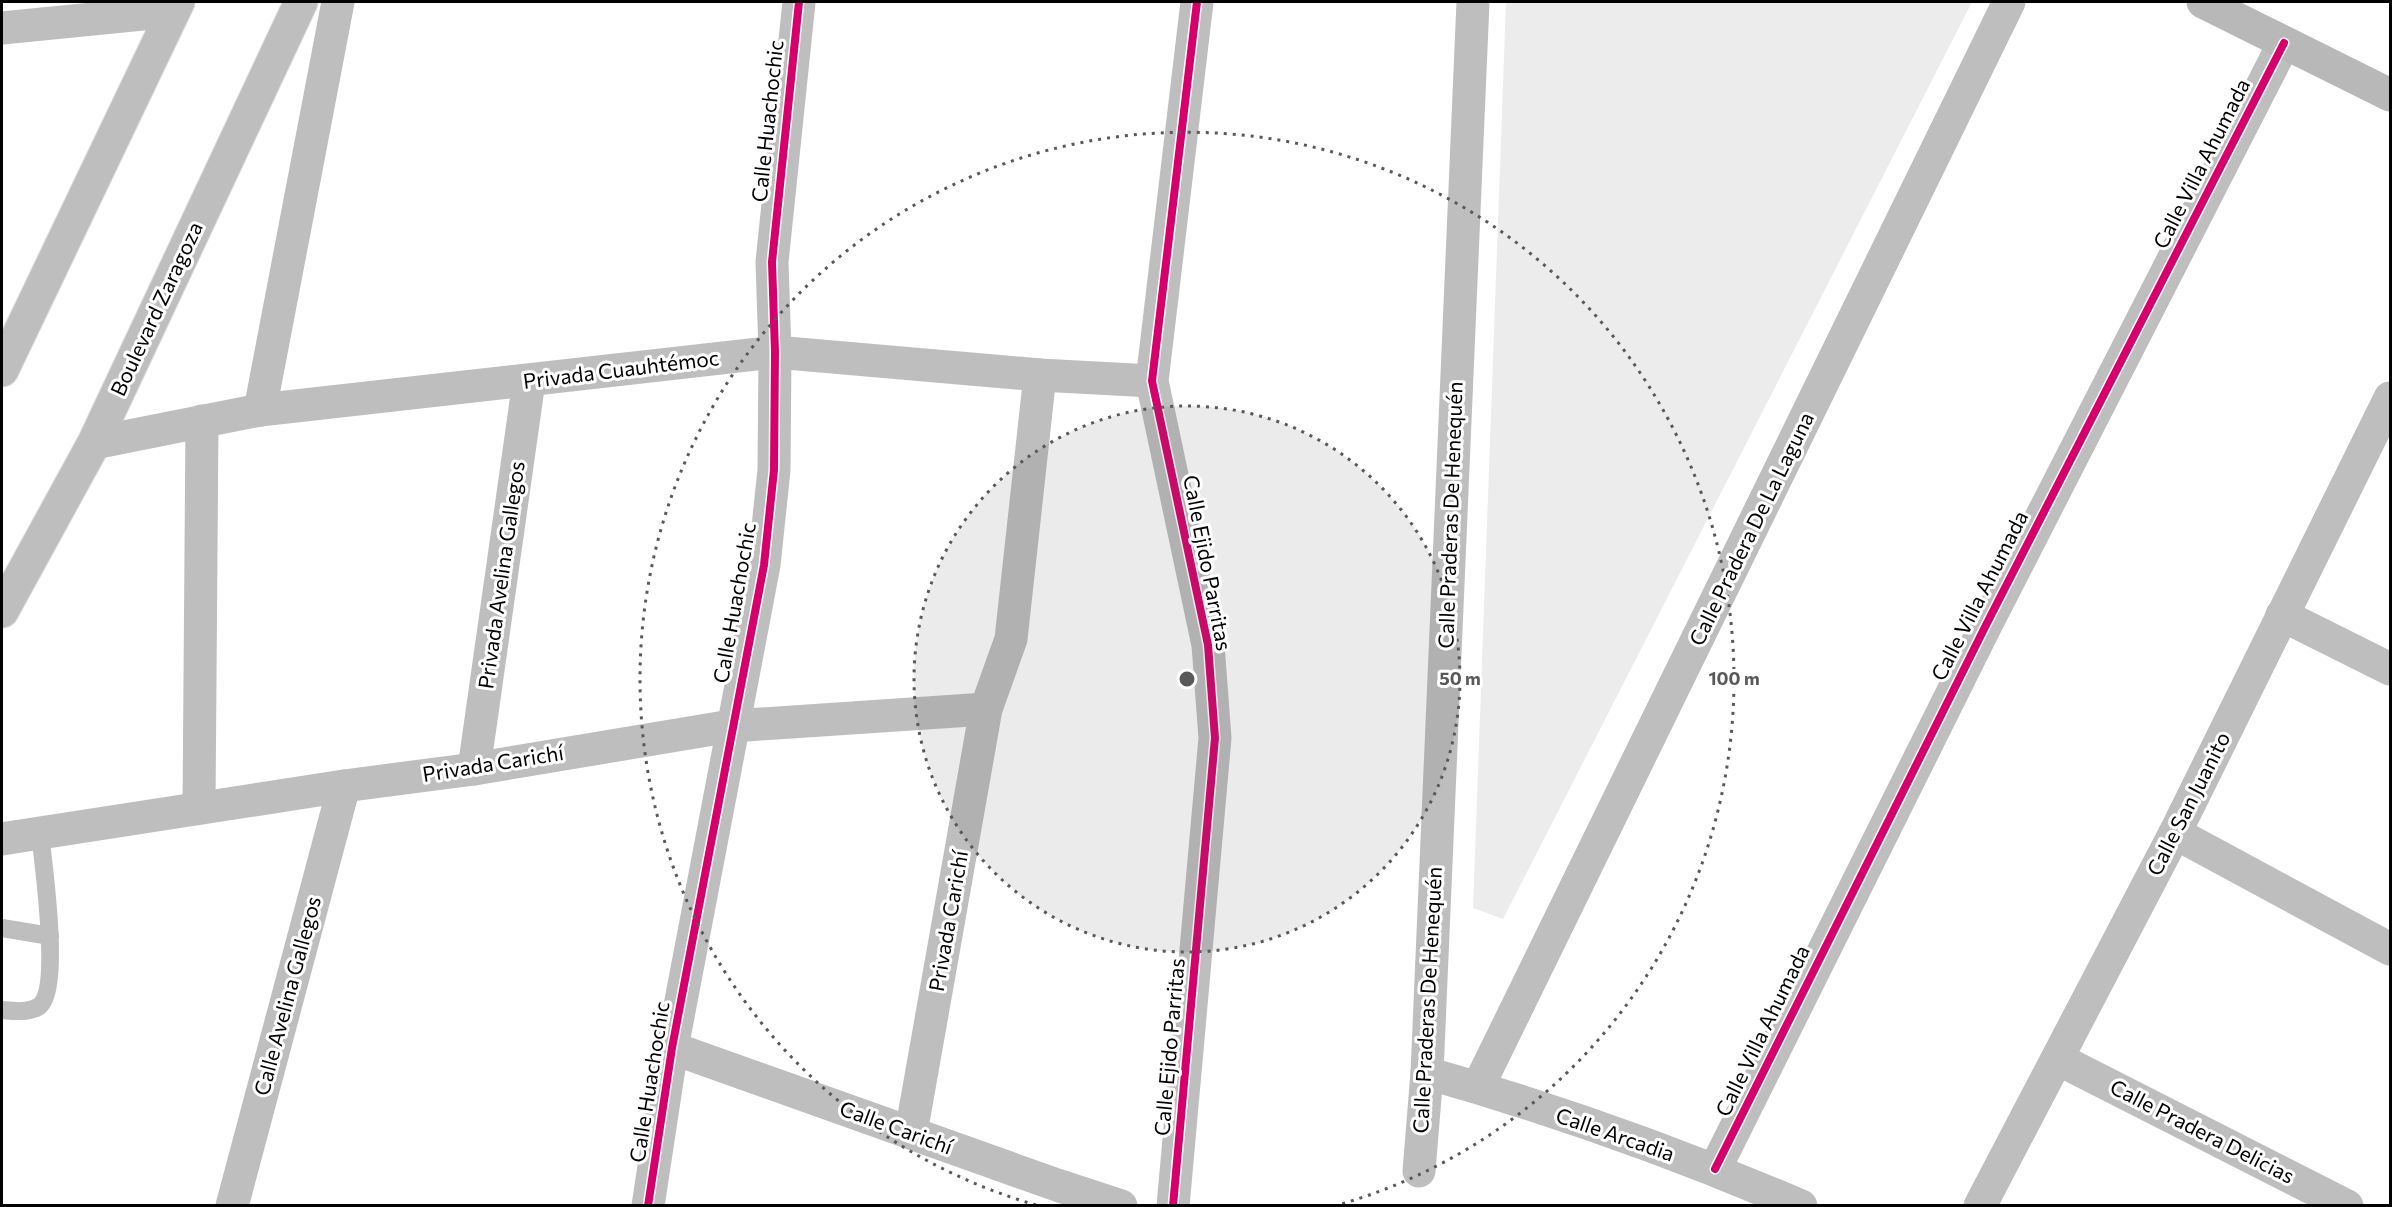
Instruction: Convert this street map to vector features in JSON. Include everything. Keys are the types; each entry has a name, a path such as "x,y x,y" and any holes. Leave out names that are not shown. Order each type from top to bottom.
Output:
{"street":[{"name":"Boulevard Zaragoza","path":"2,611 94,443 301,2"},
{"path":"260,410 338,2"},
{"name":"Calle Huachochic","path":"648,1206 672,1048 731,726 764,565 774,470 775,352 772,262 799,2"},
{"name":"Calle Ejido Parritas","path":"1173,1206 1215,738 1208,645 1152,381 1197,2"},
{"name":"Calle Praderas De Henequén","path":"1419,1172 1426,1073 1473,2"},
{"name":"Calle Pradera De La Laguna","path":"1478,1087 2009,2"},
{"path":"2203,2 2391,95"},
{"path":"2,28 175,4"},
{"path":"2,370 175,4"},
{"name":"Calle Villa Ahumada","path":"1715,1169 1984,627 2284,43"},
{"name":"Privada Cuauhtémoc","path":"94,443 260,410 775,352 1040,375 1152,381"},
{"name":"Privada Carichí","path":"911,1133 986,709 1011,639 1040,375"},
{"name":"Privada Avelina Gallegos","path":"474,769 529,381"},
{"name":"Calle San Juanito","path":"1980,1206 2175,833 2391,398"},
{"path":"199,808 202,421"},
{"path":"2282,615 2391,669"},
{"name":"Privada Carichí","path":"2,839 344,786 474,769 731,726 986,709"},
{"name":"Calle Avelina Gallegos","path":"232,1206 344,786"},
{"path":"2175,833 2391,949"},
{"name":"Calle Carichí","path":"672,1048 1121,1206"},
{"name":"Calle Pradera Delicias","path":"2058,1059 2347,1206"},
{"name":"Calle Arcadia","path":"1426,1073 1478,1087 1715,1169 1801,1206"}],"lane":[{"path":"2,1010 24,1011 39,1006 46,999 50,936 40,833"},
{"path":"2,928 50,936"}],"shaded area":[{"path":"1506,2 1972,2 1503,919 1473,908"}],"cycle path":[{"path":"648,1206 672,1048 764,565 774,470 775,352 772,262 799,2"},
{"path":"1173,1206 1215,738 1208,645 1152,381 1197,2"},
{"path":"1715,1169 1985,627 2284,43"}]}
